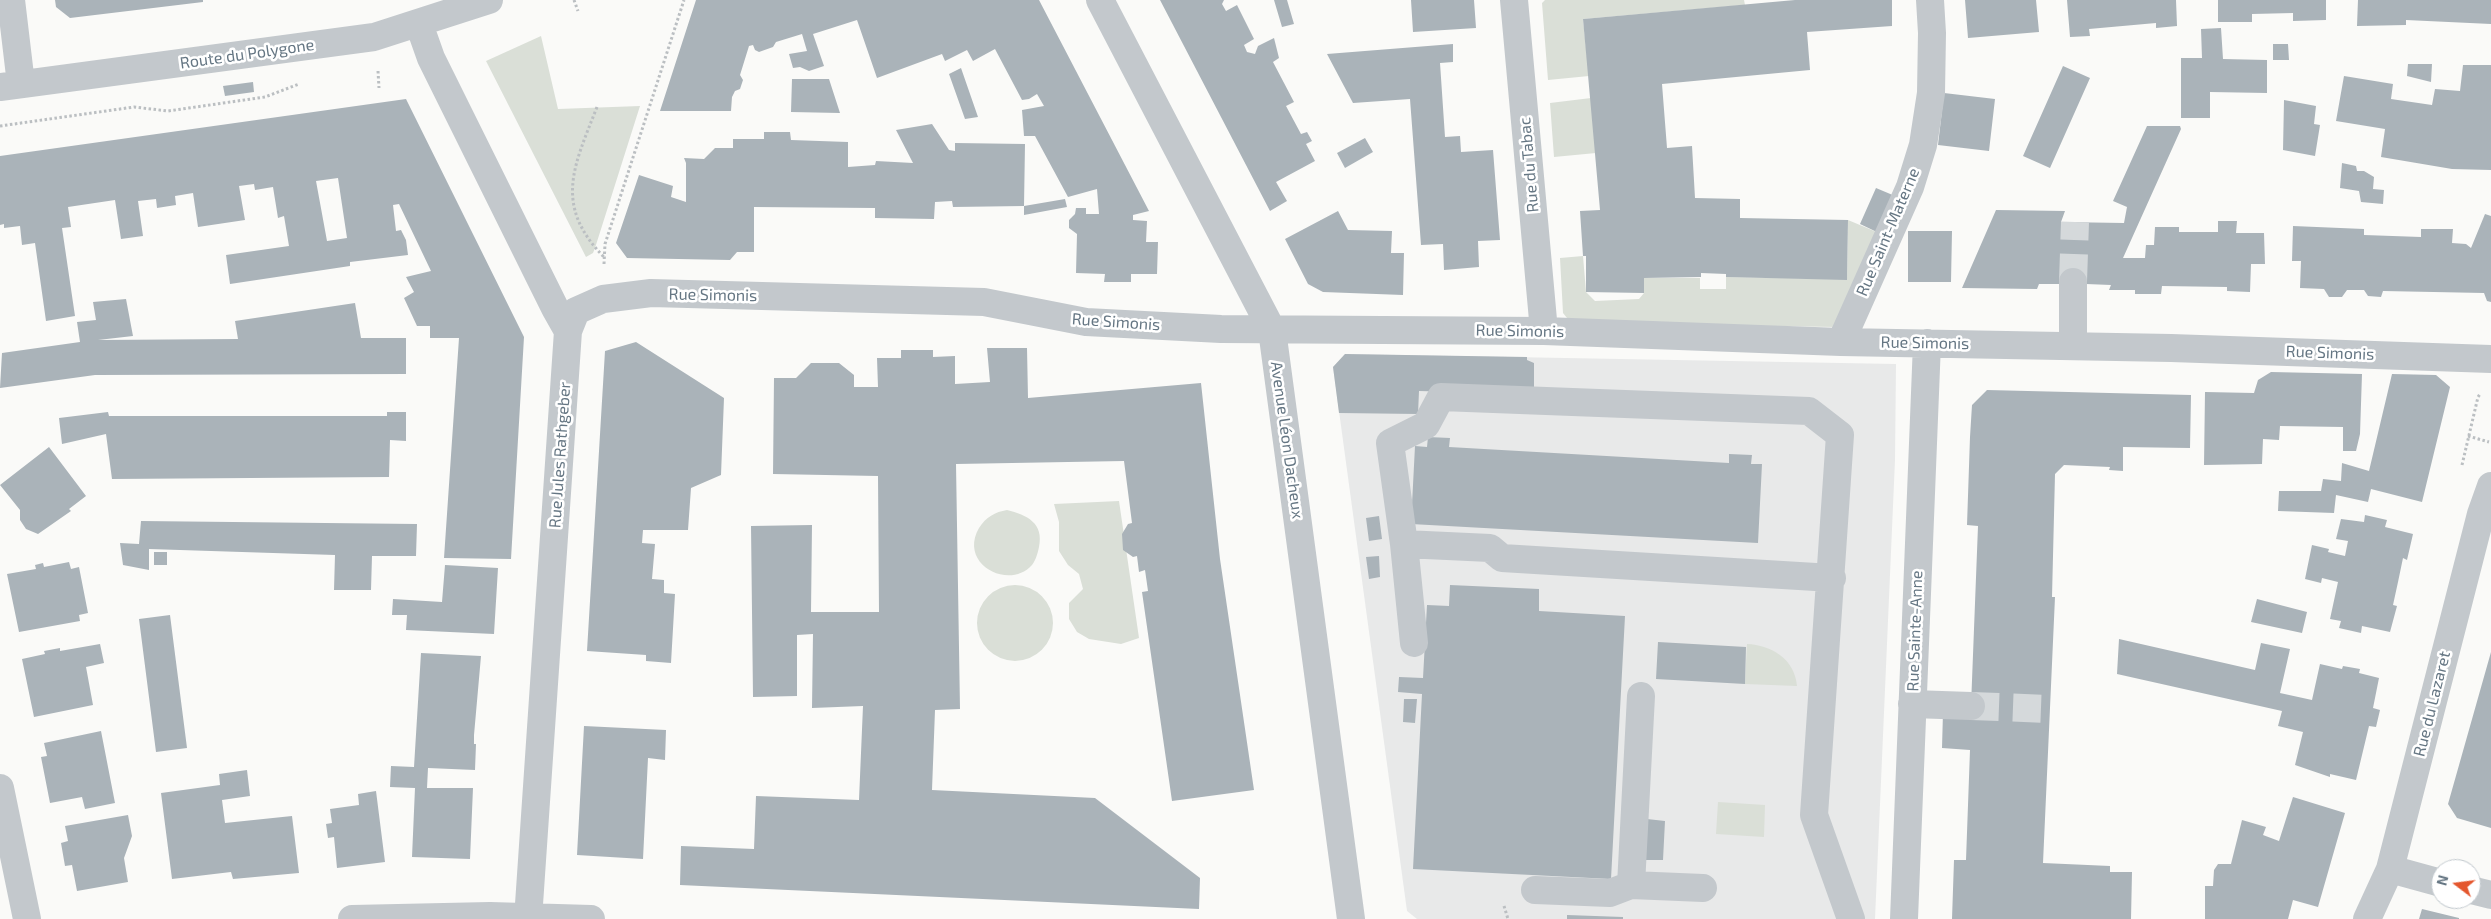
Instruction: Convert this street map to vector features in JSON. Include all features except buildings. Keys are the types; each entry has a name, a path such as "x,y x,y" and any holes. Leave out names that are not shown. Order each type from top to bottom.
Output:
{"street":[{"path":"11,0 11,86"},
{"name":"Route du Polygone","path":"11,86 374,37 489,0"},
{"name":"Avenue Léon Dacheux","path":"1100,0 1272,330 1351,919"},
{"name":"Rue du Tabac","path":"1514,0 1544,330"},
{"name":"Rue Saint-Materne","path":"1841,342 1910,187 1923,144 1932,93 1930,0"},
{"path":"419,24 431,58 554,308 568,330"},
{"path":"2073,282 2073,346"},
{"name":"Rue Simonis","path":"568,330 576,311 603,299 652,294 984,302 1086,322 1272,330 1320,328 1544,330 1841,342 2073,346 2491,359"},
{"name":"Rue Jules Rathgeber","path":"528,918 568,330"},
{"name":"Rue Sainte-Anne","path":"1904,919 1927,343"},
{"path":"1414,643 1404,544 1390,443 1426,425 1441,398 1809,411 1840,435 1832,578 1814,815 1851,919"},
{"name":"Rue du Lazaret","path":"2368,919 2390,869 2481,514 2491,486"},
{"path":"1404,544 1490,548 1502,558 1832,578"},
{"path":"1631,885 1641,696"},
{"path":"1912,704 1971,706"},
{"path":"0,788 27,919"},
{"path":"2390,869 2431,879"},
{"path":"1535,890 1610,893 1631,885 1703,888"},
{"path":"352,919 591,919"}],"path":[{"path":"574,0 578,11"},
{"path":"604,266 605,244 684,0"},
{"path":"597,108 574,172 571,197 578,219 589,242 604,257"},
{"path":"2468,436 2489,442"},
{"path":"1504,910 1508,919"}],"shaded area":[{"path":"1545,0 1744,0 1745,5 1583,19 1589,76 1548,80 1542,3"},
{"path":"541,36 558,109 640,106 595,248 593,253 586,257 486,61"},
{"path":"1591,98 1596,153 1554,157 1550,103"},
{"path":"1848,220 1879,233 1836,327 1571,323 1563,313 1560,258 1583,256 1586,292 1595,301 1639,299 1644,293 1644,278 1700,278 1700,289 1726,289 1726,277 1847,279"},
{"path":"1345,354 1896,364 1895,460 1875,919 1417,919 1407,911 1333,367"},
{"path":"1119,501 1139,638 1121,644 1089,639 1077,632 1069,619 1069,603 1083,589 1079,574 1068,565 1059,551 1059,522 1054,504"},
{"path":"1007,510 1032,521 1039,532 1040,539 1035,561 1032,565 1022,572 1011,575 989,570 980,562 975,553 974,541 979,528 988,518"},
{"path":"1015,585 1029,588 1042,596 1050,609 1053,623 1050,637 1042,650 1029,658 1015,661 1001,658 988,650 980,637 977,623 980,609 988,596 1001,588"},
{"path":"1747,644 1765,647 1780,655 1792,668 1797,686 1745,684"},
{"path":"1718,802 1765,805 1764,837 1716,834"}],"tunnel":[{"path":"2073,282 2075,222"},
{"path":"1971,706 2050,709"}]}
